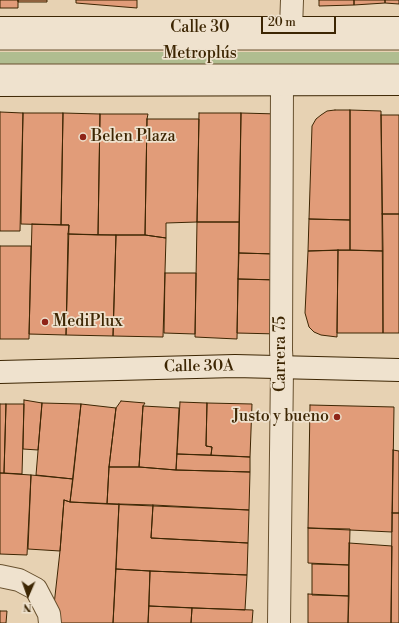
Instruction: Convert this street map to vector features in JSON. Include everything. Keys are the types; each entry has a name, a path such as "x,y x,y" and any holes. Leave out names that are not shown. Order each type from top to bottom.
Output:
{"street":[{"path":"291,28 292,0"},
{"name":"Calle 30","path":"0,28 399,28"},
{"name":"Carrera 75","path":"279,623 282,368 282,84"},
{"path":"0,85 399,84"},
{"name":"Calle 30A","path":"0,372 235,366 399,370"},
{"path":"0,576 19,580 36,589 49,614 50,623"}],"lane":[{"name":"Metroplús","path":"0,44 399,44"},
{"name":"Metroplús","path":"0,70 399,70"}],"green space":[{"path":"0,52 399,52 399,64 0,64"}],"building":[{"path":"0,0 18,0 18,8 0,8"},
{"path":"18,0 47,0 47,2 18,2"},
{"path":"76,0 137,0 137,8 76,3"},
{"path":"319,0 354,0 354,5 319,6"},
{"path":"354,0 385,0 385,3 354,5"},
{"path":"385,0 399,0 399,4 385,3"},
{"path":"350,110 350,220 309,219 312,126 316,119 321,115 327,111"},
{"path":"350,110 381,111 383,251 350,250"},
{"path":"0,112 23,113 20,231 0,231"},
{"path":"23,113 63,113 61,225 21,224"},
{"path":"63,113 100,114 98,235 68,234 69,225 61,225"},
{"path":"199,113 241,113 239,222 197,222"},
{"path":"241,113 278,114 276,254 239,253"},
{"path":"100,114 148,114 145,235 98,235"},
{"path":"381,115 399,115 399,214 382,214"},
{"path":"147,119 199,119 197,222 166,223 166,238 145,235"},
{"path":"382,214 399,214 399,333 383,333"},
{"path":"309,219 350,220 350,250 308,251"},
{"path":"197,222 239,222 237,339 195,337"},
{"path":"32,224 69,225 66,335 29,334"},
{"path":"68,234 116,235 113,336 66,335"},
{"path":"116,235 145,235 166,238 163,337 113,336"},
{"path":"0,246 31,246 29,339 0,339"},
{"path":"338,250 383,251 383,333 337,333"},
{"path":"338,250 337,337 321,335 314,332 309,327 305,313 308,251"},
{"path":"239,253 276,254 279,280 238,279"},
{"path":"165,273 196,273 195,334 164,333"},
{"path":"238,279 279,280 278,334 237,333"},
{"path":"24,400 42,403 38,450 23,449"},
{"path":"121,401 145,403 143,406 139,467 109,467 116,408"},
{"path":"180,402 207,403 206,446 212,447 211,455 177,454"},
{"path":"42,403 81,404 73,479 36,475"},
{"path":"207,403 252,404 250,457 211,455 212,447 206,446"},
{"path":"0,404 6,404 4,473 0,473"},
{"path":"6,404 24,404 22,474 4,473"},
{"path":"81,404 116,408 109,467 107,504 70,502"},
{"path":"310,405 394,407 392,532 308,528"},
{"path":"143,406 179,408 176,470 139,467"},
{"path":"393,450 399,451 399,513 392,513"},
{"path":"177,454 250,457 250,472 176,470"},
{"path":"109,467 250,472 249,510 107,504"},
{"path":"0,473 31,475 27,555 0,554"},
{"path":"31,475 73,479 70,502 64,500 60,551 28,549"},
{"path":"64,500 70,502 119,504 113,623 52,623"},
{"path":"119,504 153,505 151,538 248,543 247,575 116,569"},
{"path":"153,505 249,510 248,543 151,538"},
{"path":"392,513 399,513 399,623 391,623"},
{"path":"308,528 350,529 349,565 308,563"},
{"path":"349,543 392,546 391,623 348,623"},
{"path":"312,564 349,565 349,596 312,595"},
{"path":"116,569 150,571 148,623 113,623"},
{"path":"150,571 247,575 245,610 149,606"},
{"path":"308,594 349,596 348,623 308,623"},
{"path":"149,606 192,608 191,623 148,623"},
{"path":"192,608 253,610 252,623 191,623"},
{"path":"0,611 7,611 6,623 0,623"}],"place":[{"name":"Belen Plaza","path":"83,137"},
{"name":"MediPlux","path":"45,322"},
{"name":"Justo y bueno","path":"337,417"}]}
